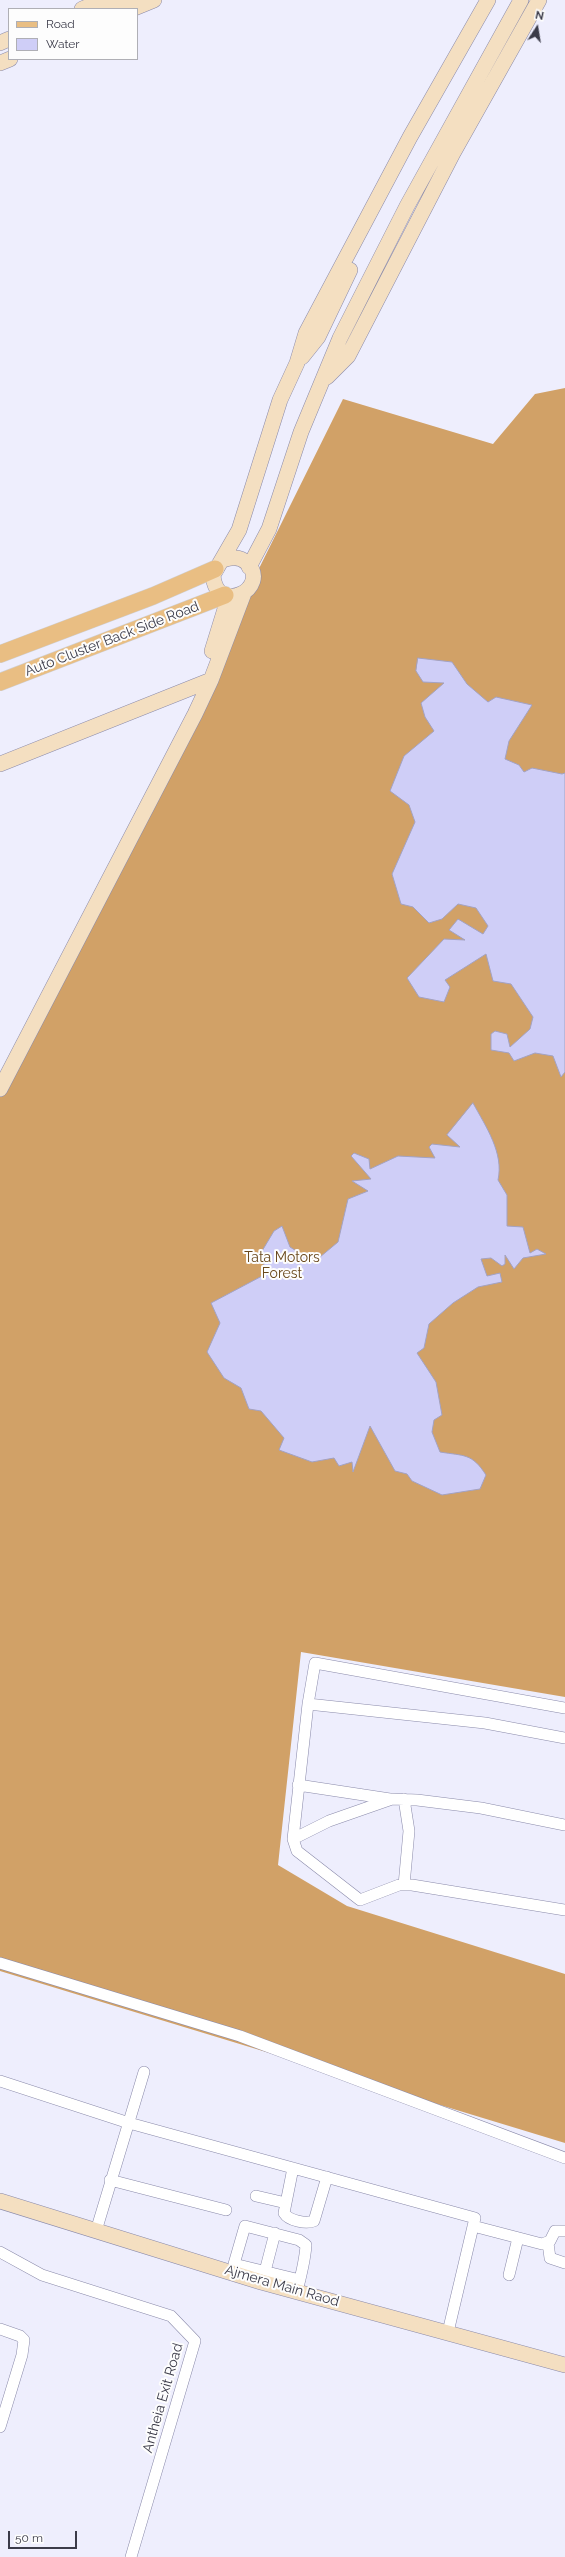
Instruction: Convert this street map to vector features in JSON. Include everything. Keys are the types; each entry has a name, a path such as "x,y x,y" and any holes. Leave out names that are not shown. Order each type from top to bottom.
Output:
{"main road":[{"path":"84,8 103,0"},
{"path":"107,8 126,0"},
{"path":"134,8 154,0"},
{"path":"206,682 227,596 214,582 219,565 239,530 280,400 298,363 306,333 357,234 488,0"},
{"path":"298,363 318,337 371,228 497,0"},
{"path":"0,1089 14,1054 206,682 244,593 252,581 249,566 269,529 301,432 340,338 407,206 521,0"},
{"path":"322,382 348,356 452,153 539,0"},
{"name":"Auto Cluster Back Side Road","path":"0,654 153,596 236,558 249,566"},
{"name":"Auto Cluster Back Side Road","path":"0,682 227,596 244,593"},
{"path":"0,764 206,682"},
{"path":"0,1071 14,1054"},
{"name":"Ajmera Main Raod","path":"0,2201 96,2230 298,2286 565,2366"}],"street":[{"path":"565,1708 315,1663 308,1704 293,1839 297,1851 360,1900 404,1885 565,1910"},
{"path":"308,1704 485,1723 565,1738"},
{"path":"298,1785 392,1799 482,1808 565,1825"},
{"path":"293,1839 329,1821 392,1799"},
{"path":"404,1800 409,1831 404,1885"},
{"path":"0,1963 240,2036 565,2158"},
{"path":"96,2230 144,2072"},
{"path":"0,2082 129,2123 474,2218 448,2332"},
{"path":"293,2168 286,2203 286,2216 306,2222 314,2221 327,2178"},
{"path":"110,2180 226,2210"},
{"path":"256,2196 286,2203"},
{"path":"275,2233 264,2277 238,2266 234,2260 245,2226 275,2233 298,2240 306,2245 298,2286"},
{"path":"473,2226 518,2238 548,2243"},
{"path":"565,2231 555,2231 548,2243 550,2258 565,2263"},
{"path":"509,2275 518,2238"},
{"name":"Antheia Exit Road","path":"0,2252 42,2275 171,2316 195,2341 131,2557"},
{"path":"0,2329 20,2336 24,2340 22,2355 0,2426"}],"green space":[{"name":"Tata Motors Forest","path":"565,388 565,1697 301,1652 278,1865 347,1906 565,1974 565,2143 0,1971 0,1091 343,399 493,444 535,394"}],"water":[{"path":"418,658 452,662 467,684 488,702 496,697 532,705 509,741 505,759 519,765 524,772 532,768 562,774 565,773 565,1072 561,1077 553,1056 535,1053 514,1061 509,1053 491,1050 491,1034 495,1031 507,1034 510,1047 530,1029 533,1017 511,984 493,981 486,954 445,980 450,987 444,1002 419,997 407,978 444,939 465,940 449,930 458,919 483,934 488,926 476,908 458,904 442,919 429,923 413,907 401,904 392,874 415,822 409,805 390,791 404,756 434,731 425,717 421,703 444,683 423,682 416,671"},
{"path":"473,1103 493,1140 496,1150 499,1170 498,1180 507,1195 507,1226 523,1227 530,1253 537,1249 546,1254 523,1258 514,1269 505,1255 505,1264 502,1266 491,1258 481,1259 487,1276 500,1273 502,1282 478,1287 453,1303 429,1324 424,1348 417,1353 436,1382 442,1415 434,1420 432,1432 440,1452 461,1455 472,1459 486,1475 480,1489 442,1495 412,1481 407,1474 395,1471 370,1426 353,1472 352,1462 339,1466 334,1458 312,1462 279,1450 284,1438 261,1411 249,1409 241,1388 224,1378 207,1352 220,1323 211,1303 262,1276 264,1263 259,1256 274,1231 282,1226 290,1247 314,1262 338,1242 348,1199 368,1191 352,1181 371,1179 351,1156 354,1153 369,1159 370,1169 398,1156 435,1158 429,1147 432,1144 460,1147 447,1135"}]}
